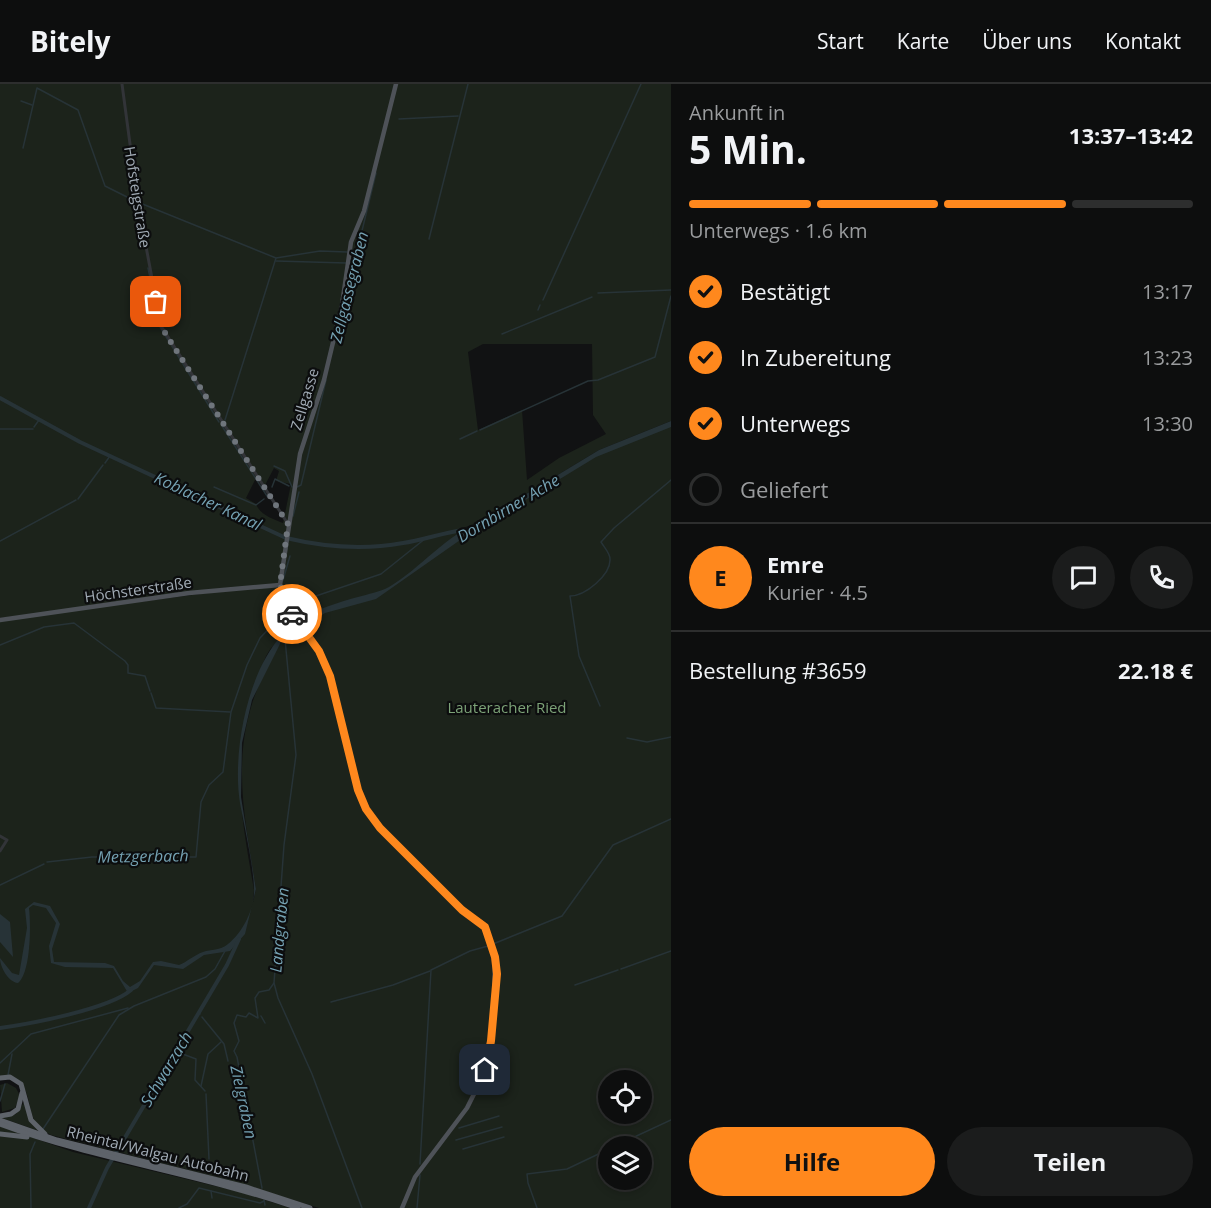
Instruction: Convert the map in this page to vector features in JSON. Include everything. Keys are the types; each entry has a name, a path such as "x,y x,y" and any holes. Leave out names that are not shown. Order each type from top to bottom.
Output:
{"highway":[{"path":"0,1079 12,1081 22,1089 31,1120 40,1131 57,1142"},
{"path":"0,1120 18,1108 22,1100 22,1089"},
{"name":"Rheintal/Walgau Autobahn","path":"0,1120 57,1142 245,1191 298,1208"},
{"path":"0,1134 57,1142"},
{"name":"Rheintal/Walgau Autobahn","path":"117,1159 246,1187 310,1208"}],"main road":[{"name":"Zellgasse","path":"280,585 300,454 324,380 342,304 351,242 364,211 396,84"},
{"path":"280,585 291,613 319,651 330,676 358,790 366,809 380,828 462,910 482,923 496,965 491,1041 482,1078 467,1108 415,1177 402,1208"},
{"name":"Höchsterstraße","path":"0,620 189,593 280,585"}],"street":[{"name":"Hofsteigstraße","path":"122,84 138,204 161,326 288,526"},
{"path":"0,836 7,840 0,851"}],"green space":[{"name":"Lauteracher Ried","path":"0,84 671,84 671,421 599,450 480,522 463,528 462,533 600,452 671,425 671,1208 319,1208 236,1182 51,1135 43,1130 33,1118 28,1097 21,1083 0,1076 0,620 278,584 0,618","holes":["483,344 592,344 593,415 606,434 559,458 527,480 522,410 478,430 468,352","274,468 279,471 276,481 291,484 283,523 264,514 256,504 246,498 257,476 264,487","304,625 282,642 271,656 252,705 245,731 242,782 247,835 256,889 253,902 254,890 245,836 240,784 243,732 249,705 268,652 277,642"]},
{"path":"7,1083 16,1088 20,1096 15,1108 2,1112 0,1085"},
{"path":"25,1101 39,1131 2,1118 16,1114"},
{"path":"0,1126 73,1152 240,1192 290,1208 0,1208"}],"water":[{"name":"Dornbirner Ache","path":"671,421 671,427 596,457 463,538 376,599 325,613 281,642 252,700 242,743 241,797 256,889 253,903 254,884 240,803 238,761 251,691 270,651 282,635 298,621 338,603 389,587 456,535 599,450"},
{"path":"34,902 50,906 60,924 52,949 54,962 105,963 114,966 123,981 130,987 140,981 153,962 161,961 179,965 200,953 222,948 238,934 251,909 245,934 230,951 204,955 183,969 154,965 138,988 128,993 113,968 65,967 51,963 49,946 56,923 46,908 33,905 29,908 28,959 18,983 8,977 0,962 0,958 12,973 19,975 27,928 25,909"},
{"path":"0,914 10,922 13,957 0,942"}],"waterway":[{"path":"429,239 468,84"},
{"path":"543,300 641,84"},
{"path":"23,148 37,88 78,110 105,186 135,201"},
{"path":"21,101 32,105"},
{"path":"399,119 458,116"},
{"name":"Zellgassegraben","path":"344,305 376,173"},
{"path":"140,203 276,258 320,251 347,252"},
{"path":"225,420 276,258"},
{"path":"276,261 346,263"},
{"path":"148,268 160,327 219,422"},
{"path":"598,293 671,290"},
{"path":"480,430 588,381 598,380 655,357 671,296"},
{"path":"502,334 592,297"},
{"path":"538,310 540,305"},
{"name":"Zellgassegraben","path":"297,487 301,485 326,380"},
{"name":"Koblacher Kanal","path":"0,398 80,442 286,538 315,544 359,547 410,542 463,530"},
{"path":"34,427 39,420"},
{"path":"222,426 267,496"},
{"path":"0,429 33,429"},
{"path":"460,439 477,431"},
{"path":"105,463 110,456"},
{"path":"78,499 103,465"},
{"path":"274,466 285,471 292,487"},
{"name":"Landgraben","path":"272,487 275,479 289,486"},
{"path":"600,706 579,656 570,596 590,589 602,578 609,565 610,557 601,542 614,528 671,480"},
{"name":"Landgraben","path":"214,487 256,505 264,499"},
{"path":"293,516 299,492"},
{"path":"0,541 76,500"},
{"name":"Metzgerbach","path":"47,862 92,857 196,857 201,802 209,785 223,772 231,712 247,665 260,638 278,619 310,598 381,574 426,538"},
{"path":"283,580 290,556"},
{"path":"0,645 44,627 74,623 125,661 128,665 128,673 145,676 150,691"},
{"name":"Landgraben","path":"285,639 296,755 284,845 274,983 278,998 312,1074 362,1208"},
{"path":"151,693 156,708 230,712"},
{"path":"627,738 647,742 671,737"},
{"path":"493,944 562,916 613,845 671,819"},
{"name":"Metzgerbach","path":"0,885 44,864"},
{"name":"Schwarzach","path":"89,1208 107,1168 227,965 239,939"},
{"path":"420,1164 431,970 470,951 488,946"},
{"path":"43,1129 119,1015 134,1006 206,977 215,969 225,951"},
{"path":"621,969 671,951"},
{"path":"575,985 618,970"},
{"path":"331,1002 393,985 430,971"},
{"name":"Zielgraben","path":"262,1188 234,1051 239,1041 234,1023 237,1015 246,1017 249,1013 258,1018 255,998 259,992 269,990 274,983"},
{"path":"0,1028 88,1009 120,997 131,990"},
{"path":"0,1063 31,1034 128,1008"},
{"path":"261,1016 265,1023"},
{"path":"202,1017 224,1044 228,1061"},
{"path":"201,1086 208,1054 221,1042"},
{"path":"180,1053 196,1059 195,1080 205,1091"},
{"path":"8,1075 12,1054"},
{"path":"0,1101 5,1084"},
{"path":"206,1094 209,1159"},
{"path":"459,1128 499,1116"},
{"path":"637,1136 671,1120"},
{"path":"456,1140 502,1127"},
{"path":"463,1149 504,1137"},
{"path":"31,1208 30,1154 35,1142"},
{"path":"537,1208 527,1174 567,1169 598,1154"},
{"path":"417,1208 420,1175"},
{"path":"179,1208 187,1204 199,1188 260,1203 264,1201"},
{"path":"211,1191 212,1198"},
{"path":"264,1200 265,1205"}],"way so far":[{"path":"156,302 161,326 288,524 280,589 292,614"}],"route":[{"path":"292,614 319,651 330,676 358,790 372,819 462,910 485,927 495,957 497,974 491,1041 485,1070"}]}
